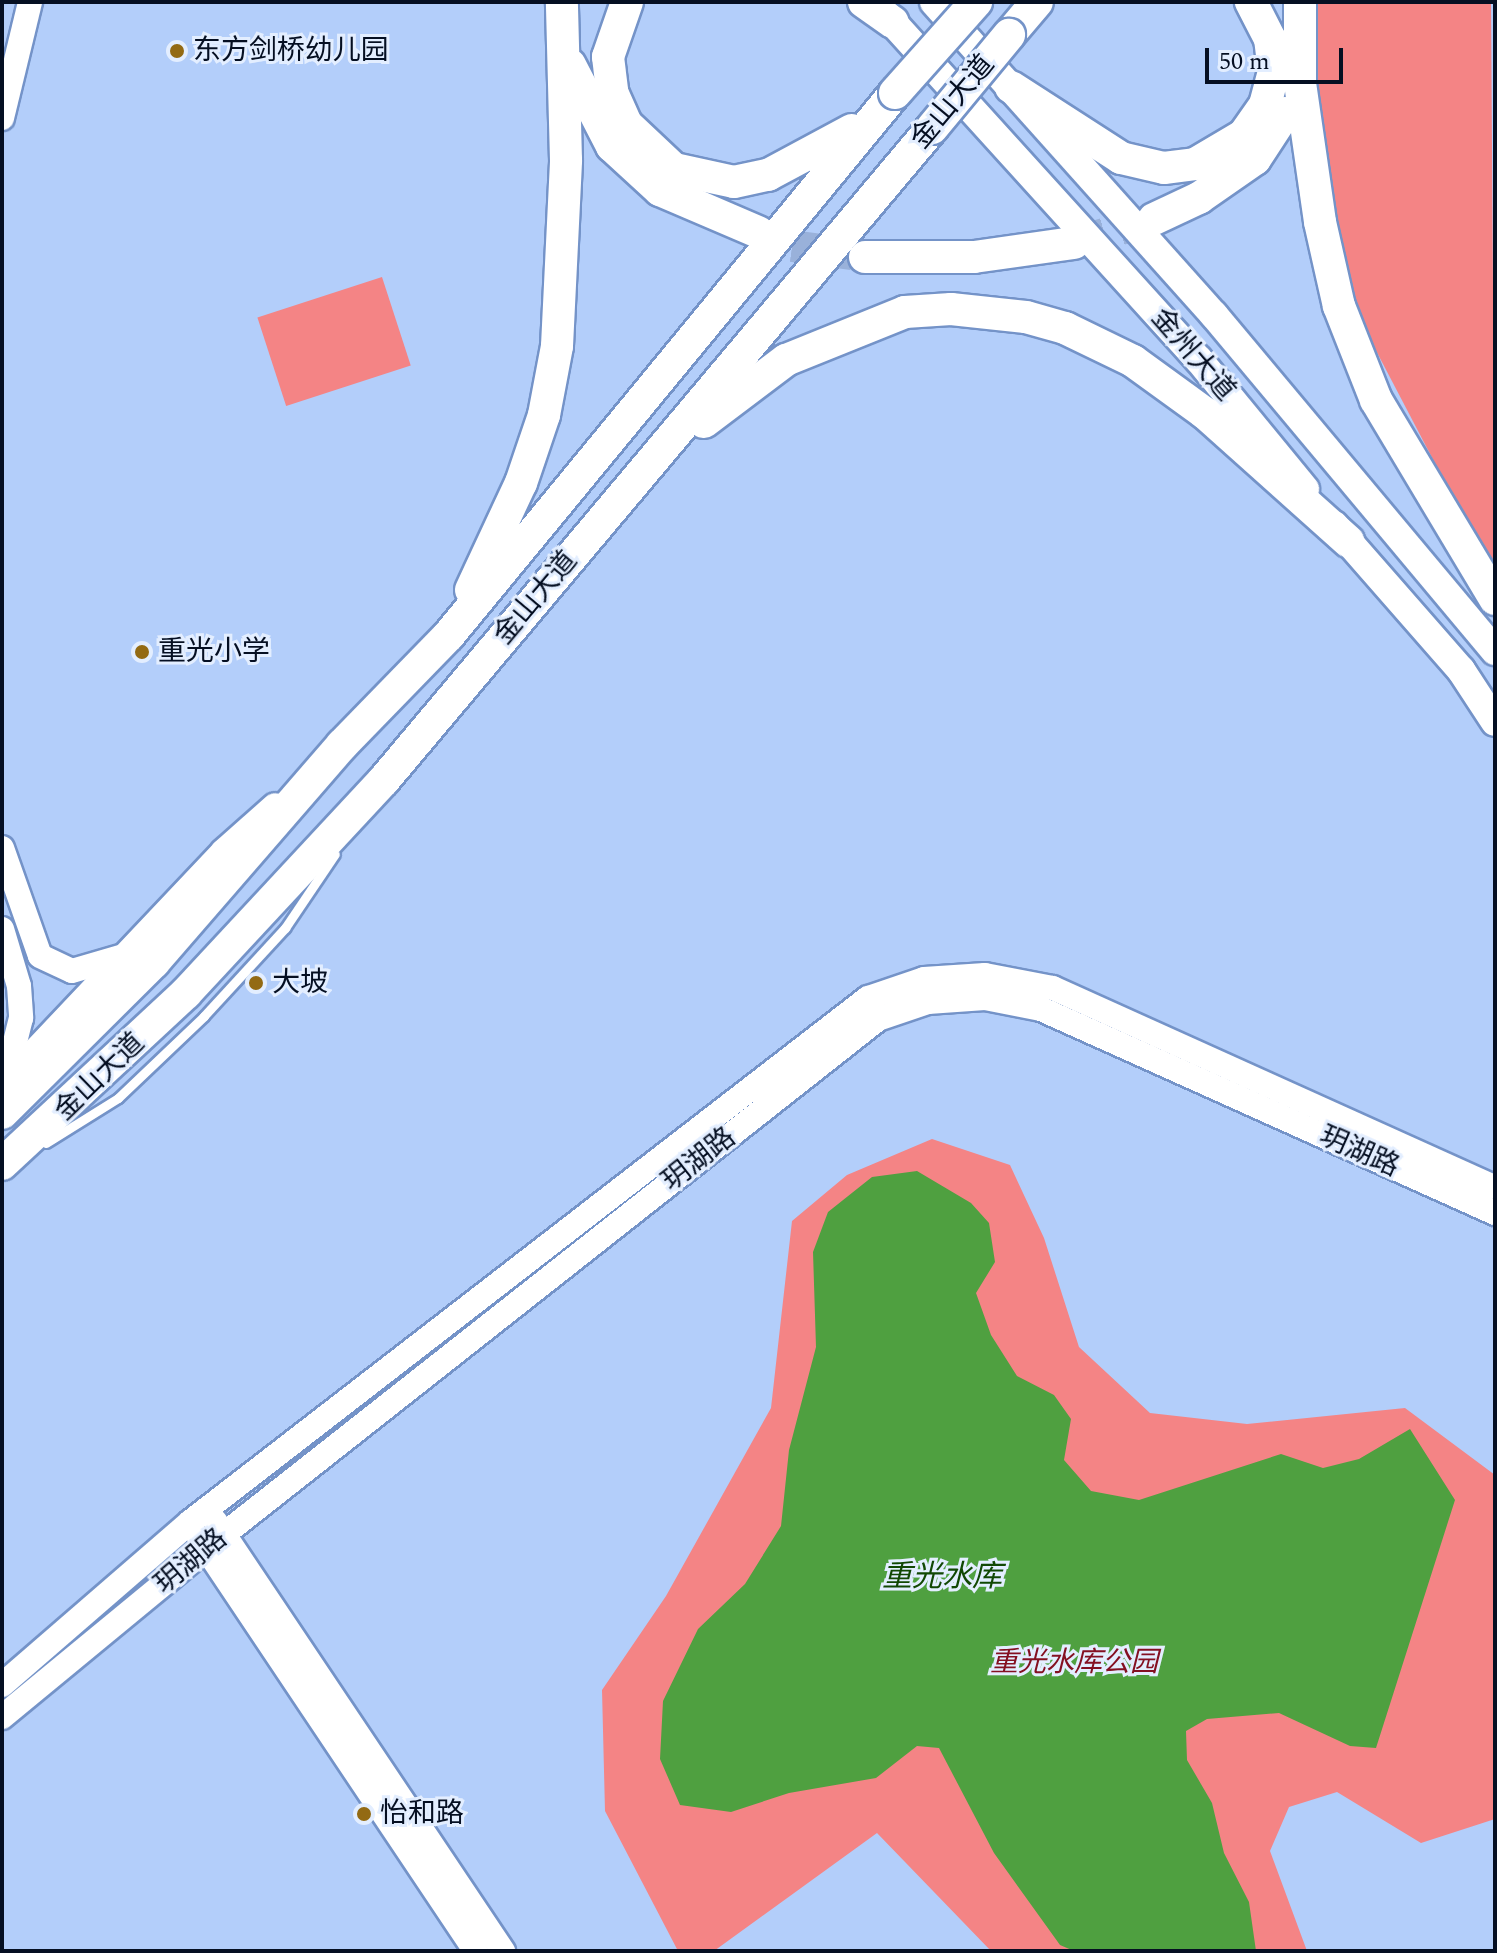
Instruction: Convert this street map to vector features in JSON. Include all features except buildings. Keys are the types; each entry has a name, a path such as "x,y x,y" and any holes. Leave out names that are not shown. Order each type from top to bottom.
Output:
{"highway":[{"path":"449,635 521,483 544,415 562,300 562,2"},
{"path":"627,2 608,57 612,92 626,124 674,169 734,182 768,175 811,157 888,102"},
{"path":"864,2 884,12"},
{"name":"金山大道","path":"2,1094 154,962 342,745 449,635 888,102 976,2"},
{"name":"金山大道","path":"2,1164 186,993 384,780 1022,20 1053,2"},
{"path":"1011,87 1121,158 1164,168 1195,164 1244,135 1265,105 1274,71 1271,50 1251,2"},
{"path":"1300,2 1300,83 1320,222 1339,306 1376,400 1495,599"},
{"path":"564,52 612,146 660,190 758,232"},
{"path":"1154,219 1199,198 1255,159 1300,83"},
{"path":"865,257 974,257 1074,243"},
{"path":"649,467 786,360 905,312 951,309 1065,328 1133,361 1206,414 1348,541"}],"main road":[{"path":"2,118 30,2"},
{"name":"金州大道","path":"934,2 1214,315 1495,651"},
{"name":"金州大道","path":"884,12 1199,360 1348,541 1461,670 1495,722"},
{"path":"2,1094 223,851 342,745"},
{"path":"2,848 40,956 72,971 90,970 139,946"},
{"path":"2,929 19,986 21,1018 2,1094"},
{"name":"玥湖路","path":"2,1685 198,1516 868,998 924,979 985,975 1053,988 1495,1188"},
{"name":"玥湖路","path":"2,1717 214,1542 878,1019 928,1002 985,998 1041,1009 1495,1213"},
{"path":"198,1516 476,1951"},
{"path":"214,1542 503,1951"}],"lane":[{"path":"2,1170 118,1098 204,1016 285,928 384,780"}],"green space":[{"path":"1309,2 1491,2 1495,578 1349,299 1321,185"},
{"path":"382,277 411,365 286,406 257,317"},
{"name":"重光水库","path":"932,1139 1010,1165 1044,1238 1079,1347 1150,1413 1247,1424 1405,1408 1495,1475 1495,1819 1421,1843 1337,1792 1289,1807 1270,1851 1307,1951 991,1951 877,1833 714,1951 678,1951 605,1811 602,1690 666,1596 771,1408 792,1221 847,1175"}],"water":[{"name":"重光水库","path":"917,1171 971,1203 989,1223 995,1262 976,1293 991,1335 1017,1376 1054,1395 1071,1419 1064,1460 1091,1491 1139,1500 1281,1454 1323,1468 1359,1459 1410,1429 1455,1500 1376,1748 1350,1746 1279,1713 1207,1719 1186,1731 1187,1760 1212,1803 1224,1853 1249,1902 1256,1951 1074,1951 1060,1945 994,1853 939,1748 917,1746 876,1778 789,1793 731,1812 680,1805 660,1759 663,1701 698,1629 745,1584 781,1526 789,1450 816,1347 813,1252 828,1212 872,1177"}],"tunnel":[{"path":"1074,243 1154,219"},
{"path":"758,232 792,246 852,254"}],"place":[{"name":"东方剑桥幼儿园","path":"177,51"},
{"name":"重光小学","path":"142,652"},
{"name":"大坡","path":"256,983"},
{"name":"怡和路","path":"364,1814"}],"park label":[{"name":"重光水库公园","path":"1074,1663"}]}
